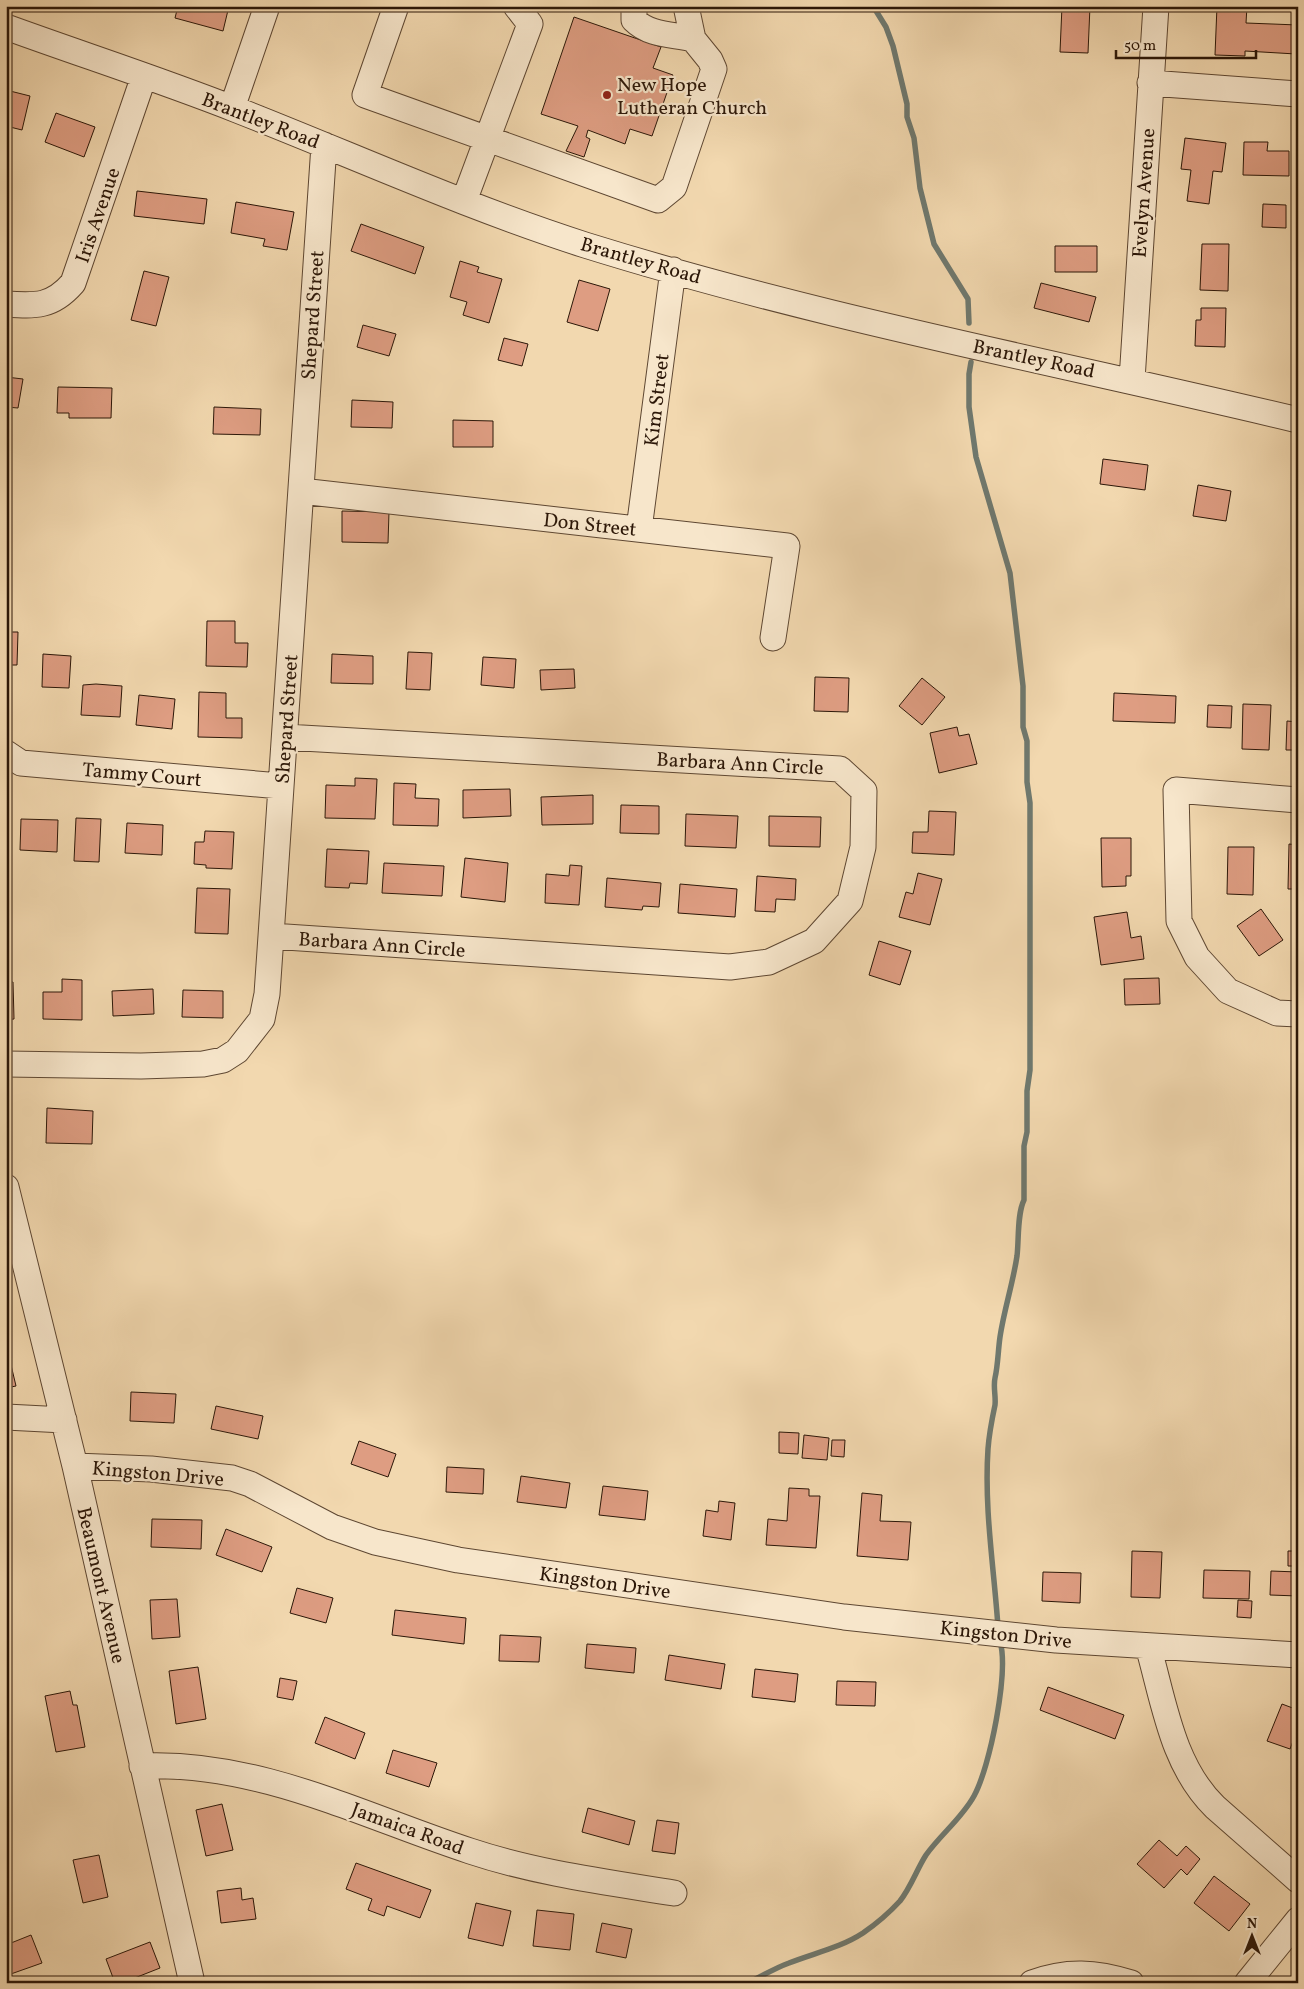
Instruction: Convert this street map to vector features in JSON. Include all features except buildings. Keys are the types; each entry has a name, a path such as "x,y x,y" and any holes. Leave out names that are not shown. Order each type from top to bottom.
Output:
{"street":[{"path":"232,108 267,6"},
{"path":"396,6 365,94 658,200 674,187 712,80 714,69 710,60 693,39 686,6"},
{"path":"464,201 530,24 516,6"},
{"name":"Evelyn Avenue","path":"1132,380 1156,6"},
{"path":"634,11 634,20 646,29 656,33 693,39"},
{"name":"Brantley Road","path":"6,28 232,108 509,219 577,242 816,310 1132,380 1298,420"},
{"name":"Iris Avenue","path":"6,304 48,304 73,284 89,244 144,76"},
{"path":"1150,83 1298,94"},
{"name":"Shepard Street","path":"6,1064 141,1066 203,1064 223,1060 237,1051 262,1019 267,994 324,145"},
{"name":"Kim Street","path":"639,530 673,270"},
{"name":"Don Street","path":"301,491 787,546 773,638"},
{"name":"Barbara Ann Circle","path":"271,936 730,966 769,962 814,941 850,901 863,848 864,791 840,769 285,737"},
{"name":"Tammy Court","path":"6,753 21,763 280,786"},
{"path":"1298,800 1176,790 1179,921 1197,957 1228,990 1277,1013 1298,1014"},
{"name":"Beaumont Avenue","path":"6,1188 75,1466 192,1983"},
{"path":"6,1417 64,1420"},
{"name":"Kingston Drive","path":"75,1466 151,1468 232,1478 250,1484 332,1527 374,1542 458,1560 844,1617 1056,1640 1298,1655"},
{"path":"1148,1646 1175,1743 1185,1769 1204,1797 1298,1880"},
{"name":"Jamaica Road","path":"142,1766 173,1765 275,1782 350,1806 471,1852 558,1874 674,1893"},
{"path":"1248,1983 1298,1920"},
{"path":"1032,1983 1051,1976 1073,1973 1113,1977 1131,1983"}],"waterway":[{"path":"873,6 886,27 893,46 907,104 907,117 914,138 920,188 934,244 968,299 969,323"},
{"path":"971,362 969,407 976,457 1010,573 1023,686 1023,727 1027,741 1027,782 1030,803 1030,1070 1027,1091 1027,1132 1024,1146 1024,1200 1019,1220 1018,1250 1000,1337 994,1381 995,1405 989,1438 987,1471 988,1516 998,1627"},
{"path":"748,1983 784,1965 854,1938 878,1922 900,1901 926,1855 964,1812 980,1782 992,1742 1000,1696 1002,1674 1000,1641"}],"place":[{"name":"New Hope Lutheran Church","path":"607,95"}]}
